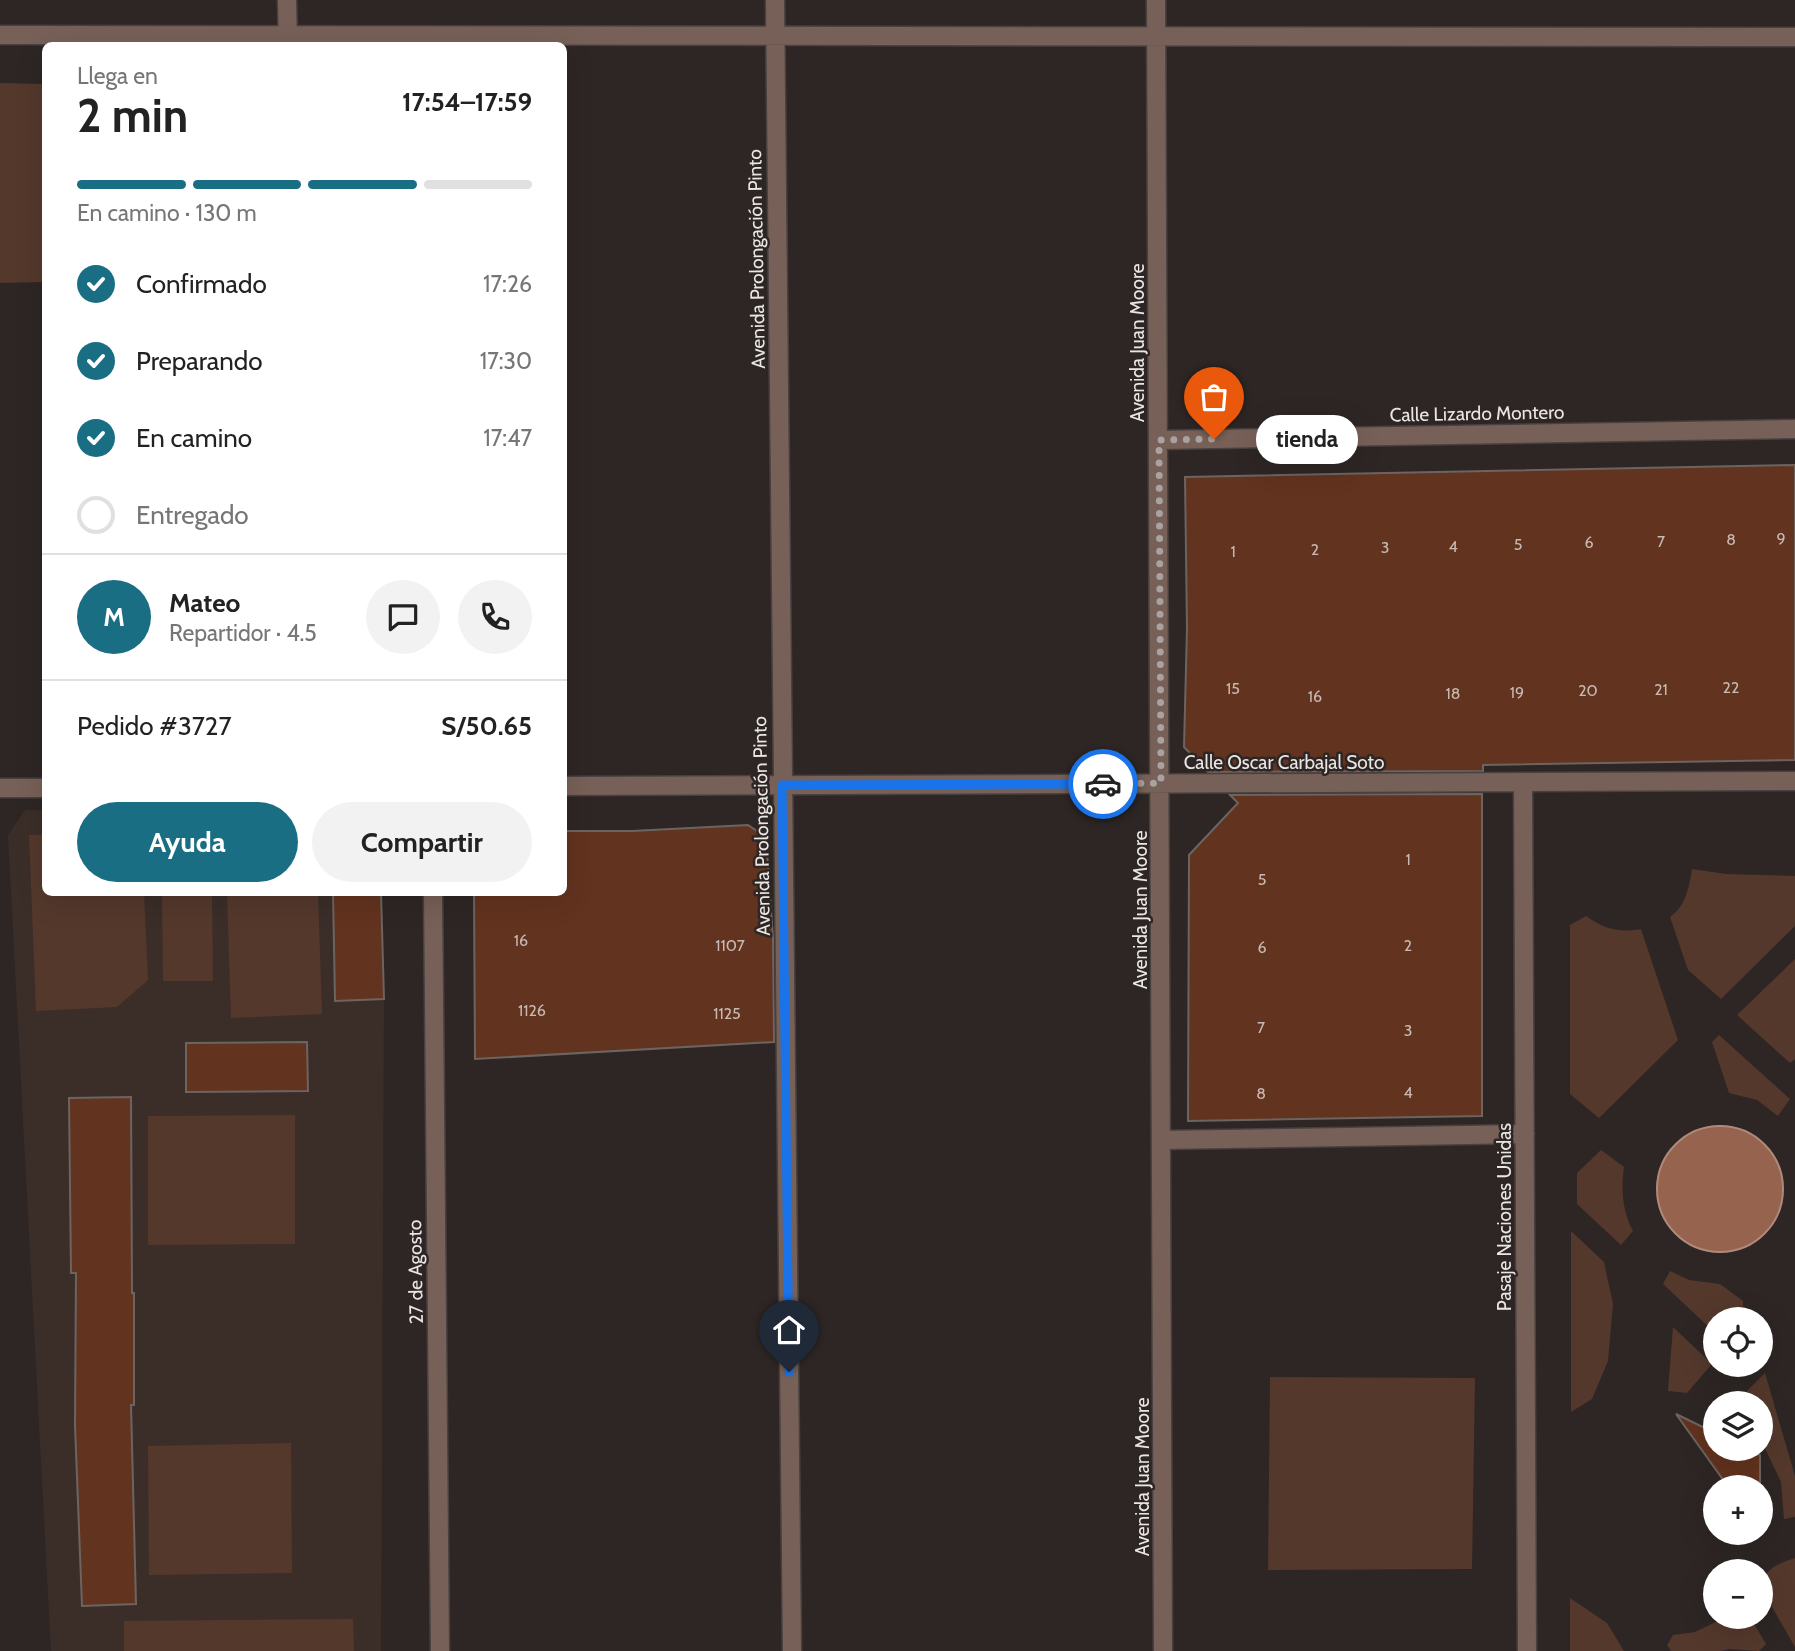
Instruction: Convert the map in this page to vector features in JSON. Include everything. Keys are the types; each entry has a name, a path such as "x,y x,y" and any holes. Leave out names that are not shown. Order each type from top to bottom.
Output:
{"street":[{"path":"287,0 288,41"},
{"name":"Avenida Prolongación Pinto","path":"775,0 792,1651"},
{"name":"Avenida Juan Moore","path":"1156,0 1163,1140 1163,1651"},
{"path":"0,35 112,40 288,41 775,36 1795,37"},
{"name":"Calle Lizardo Montero","path":"1159,440 1795,429"},
{"name":"Calle Oscar Carbajal Soto","path":"567,786 1795,781"},
{"name":"Pasaje Naciones Unidas","path":"1523,782 1527,1651"},
{"path":"0,789 42,788"},
{"name":"27 de Agosto","path":"433,896 440,1651"},
{"path":"1163,1140 1525,1134"}],"shaded area":[{"path":"0,83 42,84 42,282 0,283"},
{"path":"25,810 42,810 42,896 381,896 384,999 381,1651 51,1651 8,835"},
{"path":"29,835 42,835 42,896 144,896 148,980 117,1007 36,1011"},
{"path":"1692,869 1726,874 1795,876 1795,926 1721,999 1688,970 1670,917 1683,902"},
{"path":"162,896 212,896 213,981 163,981"},
{"path":"227,896 318,896 322,1014 231,1018"},
{"path":"1586,916 1612,929 1641,929 1678,1040 1599,1118 1570,1094 1570,925"},
{"path":"1795,959 1795,1059 1790,1063 1737,1015"},
{"path":"1719,1035 1790,1099 1778,1116 1757,1100 1729,1093 1712,1042"},
{"path":"295,1115 295,1244 148,1245 148,1116"},
{"path":"1720,1126 1744,1131 1764,1145 1778,1165 1783,1189 1778,1213 1764,1233 1744,1247 1720,1252 1696,1247 1676,1233 1662,1213 1657,1189 1662,1165 1676,1145 1696,1131"},
{"path":"1601,1150 1624,1167 1623,1200 1633,1231 1621,1245 1577,1204 1577,1173"},
{"path":"1571,1231 1604,1262 1613,1304 1608,1361 1592,1399 1571,1412"},
{"path":"1670,1271 1689,1280 1720,1284 1743,1301 1743,1307 1703,1307 1703,1322 1663,1284"},
{"path":"1673,1327 1703,1355 1703,1374 1687,1393 1668,1391"},
{"path":"1270,1377 1475,1378 1472,1569 1268,1570"},
{"path":"1761,1377 1766,1377 1770,1391 1747,1391"},
{"path":"1773,1400 1795,1476 1795,1517 1784,1519 1781,1482 1771,1461"},
{"path":"291,1443 292,1573 149,1575 148,1446"},
{"path":"1795,1558 1795,1647 1773,1609 1773,1568"},
{"path":"1570,1598 1607,1623 1624,1651 1570,1651"},
{"path":"353,1619 354,1651 124,1651 124,1621"},
{"path":"1703,1628 1757,1629 1766,1644 1759,1651 1671,1651 1667,1645 1673,1635"}],"building":[{"path":"1795,465 1795,760 1483,765 1483,771 1208,772 1184,747 1187,628 1185,477"},
{"path":"1482,794 1482,1116 1188,1121 1189,855 1238,803 1230,795"},
{"path":"748,825 766,837 773,938 774,1042 475,1059 474,896 567,896 567,831 632,831"},
{"path":"333,896 381,896 384,999 335,1001"},
{"path":"307,1042 308,1091 186,1092 186,1043"},
{"path":"131,1097 134,1405 131,1405 136,1604 82,1606 75,1425 76,1273 71,1273 69,1098"},
{"path":"1676,1414 1703,1427 1703,1452"},
{"path":"1710,1461 1760,1461 1760,1475 1720,1475"}],"way so far":[{"path":"1103,784 1161,783 1159,440 1214,439"}],"place":[{"name":"tienda","path":"1214,439"}],"route":[{"path":"789,1372 782,785 1103,784"}]}
